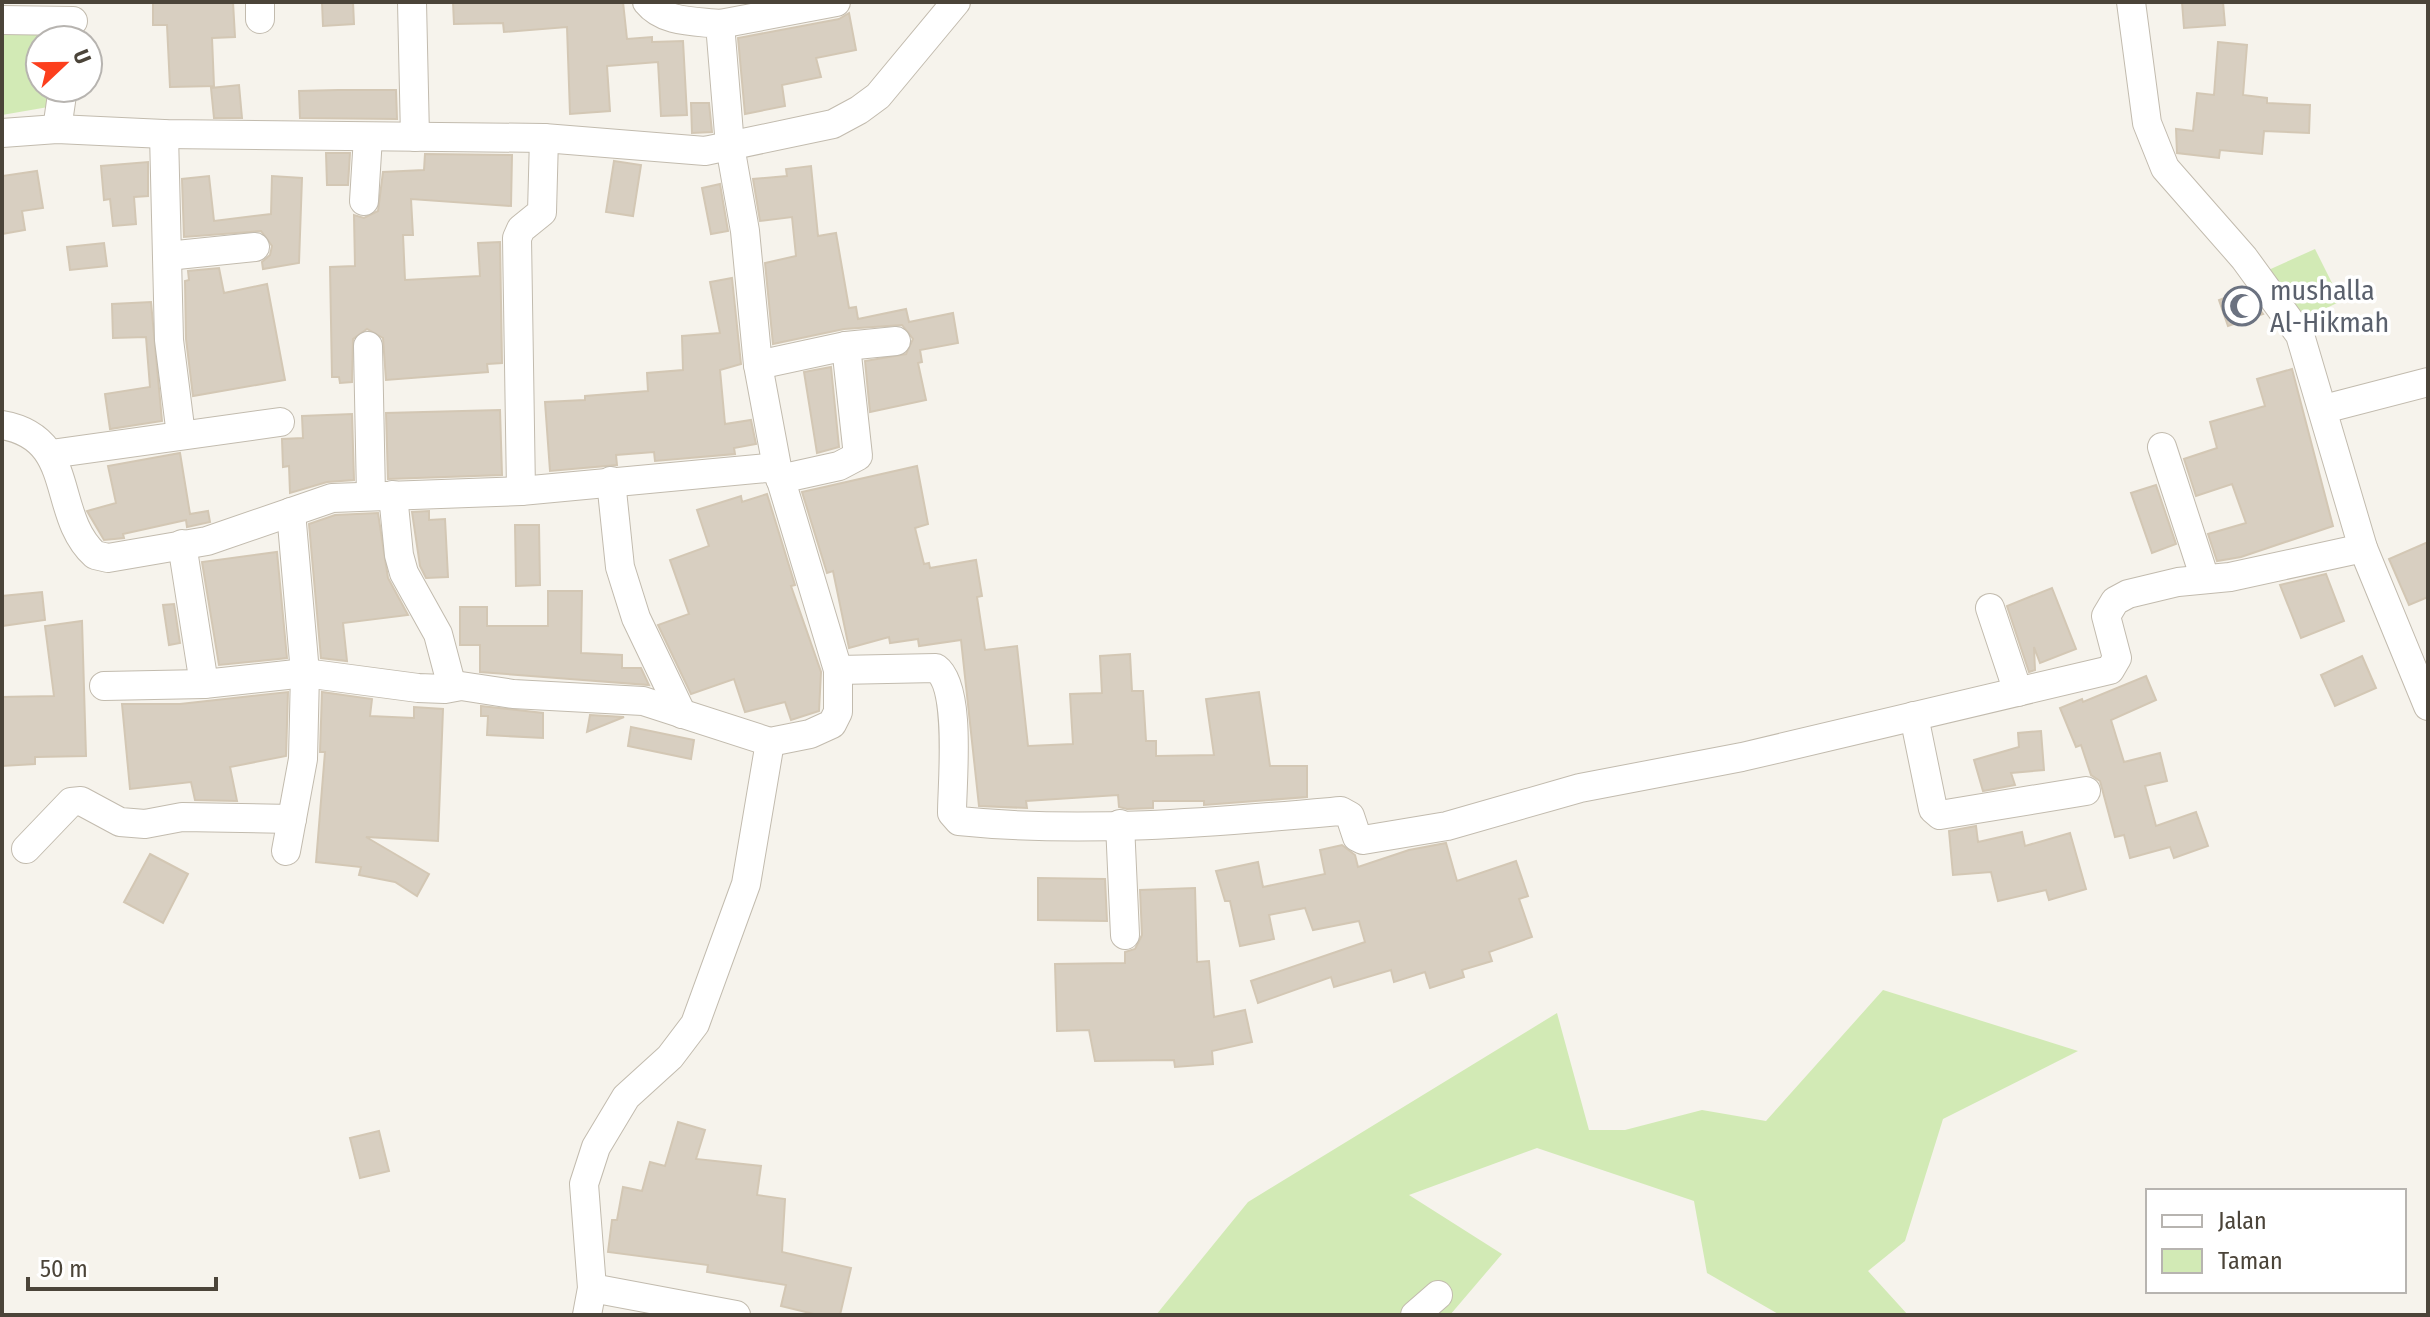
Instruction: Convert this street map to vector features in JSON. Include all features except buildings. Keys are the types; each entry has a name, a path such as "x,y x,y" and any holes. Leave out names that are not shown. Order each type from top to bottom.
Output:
{"street":[{"path":"412,2 415,137"},
{"path":"647,2 655,12 671,18 720,24 836,2"},
{"path":"2,133 57,129 164,134 544,138 705,151 833,124 859,110 878,96 956,2"},
{"path":"2131,2 2147,123 2165,168 2244,258 2300,335 2363,548 2428,706"},
{"path":"2,20 73,21"},
{"path":"104,686 204,684 305,673 418,688 452,687 643,701 770,742 810,734 832,724 838,712 838,670 778,473 758,365 745,231 730,146 720,24"},
{"path":"57,129 61,104"},
{"path":"164,134 169,340 181,435"},
{"path":"364,201 368,137"},
{"path":"521,491 517,238 521,229 542,212 544,138"},
{"path":"167,256 255,247"},
{"path":"758,365 846,346 896,341"},
{"path":"368,346 382,496 401,564 438,634 452,687"},
{"path":"2,425 23,428 51,454 80,535 95,555 108,558 207,541 332,498 521,491 611,481 778,473 839,466 858,456 846,346"},
{"path":"2324,409 2428,382"},
{"path":"51,454 280,422"},
{"path":"2162,447 2205,579"},
{"path":"611,481 620,567 636,618 682,714"},
{"path":"286,851 303,759 305,673 291,512"},
{"path":"182,544 204,684"},
{"path":"838,670 936,668 941,672 946,681 953,727 953,818 1005,826 1120,824 1228,821 1341,811 1350,816 1357,837 1363,840 1447,826 1580,788 1742,757 2110,670 2117,658 2106,616 2115,601 2153,588 2363,548"},
{"path":"1990,608 2018,692"},
{"path":"1914,716 1933,809 1940,815 2086,791"},
{"path":"736,1315 590,1301 584,1184 596,1147 626,1097 670,1057 695,1024 746,884 770,742"},
{"path":"26,849 71,802 81,801 120,822 145,824 182,817 292,819"},
{"path":"1120,824 1125,935"},
{"path":"1415,1315 1438,1295"}],"green space":[{"path":"2,29 24,29 24,104 54,106 2,115"},
{"path":"2315,249 2341,301 2300,321 2264,272"},
{"path":"1883,990 2078,1051 1943,1119 1905,1241 1868,1271 1908,1315 1780,1315 1707,1273 1694,1201 1537,1148 1409,1195 1502,1254 1450,1315 1156,1315 1248,1202 1557,1013 1589,1130 1625,1130 1702,1110 1766,1121"}],"place":[{"name":"mushalla Al-Hikmah","path":"2242,306"}]}
